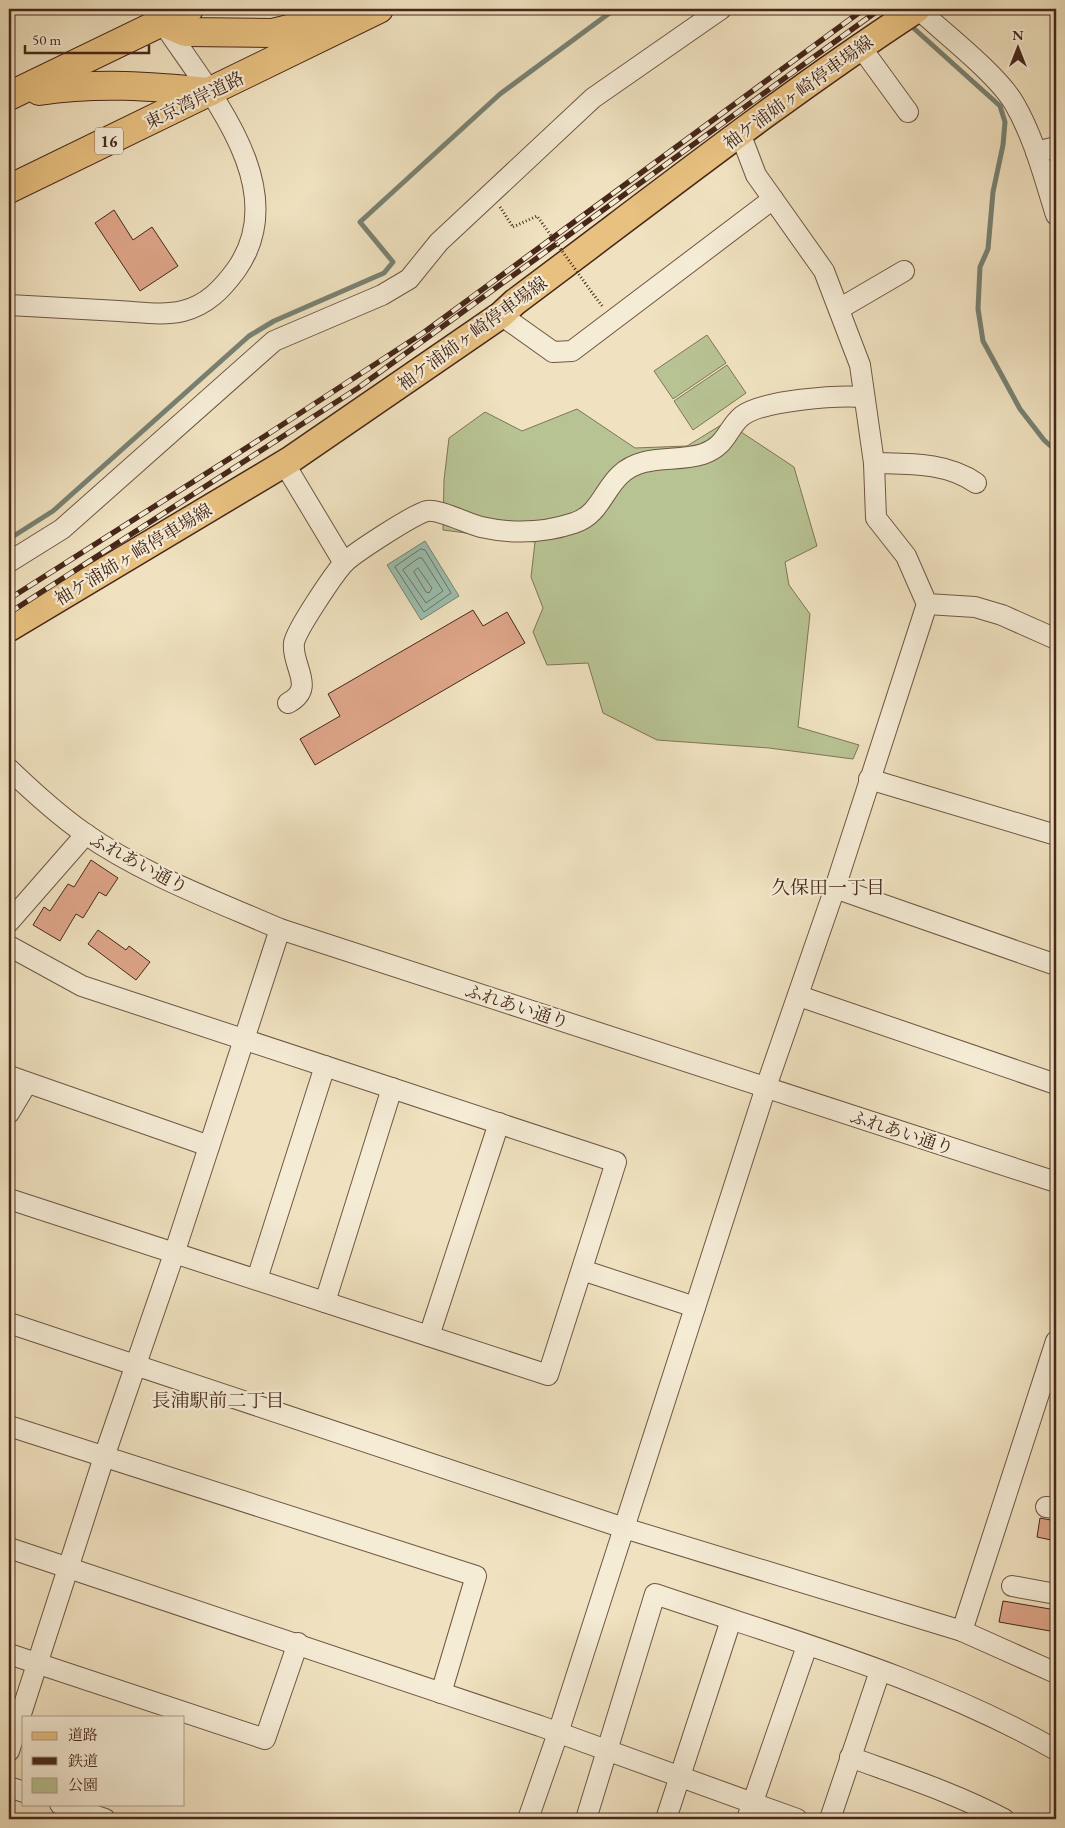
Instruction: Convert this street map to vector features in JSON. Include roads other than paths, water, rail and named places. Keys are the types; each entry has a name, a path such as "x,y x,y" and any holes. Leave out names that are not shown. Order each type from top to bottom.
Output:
{"highway":[{"path":"11,95 158,16 189,9"},
{"path":"158,16 185,32 272,33 326,21 353,9"},
{"name":"東京湾岸道路","path":"9,189 379,9"},
{"path":"11,95 79,85 154,87 210,92"}],"main road":[{"name":"袖ケ浦姉ヶ崎停車場線","path":"9,628 284,464 501,315 740,133 860,46 917,9"}],"street":[{"path":"9,562 62,529 274,341 382,295 409,279 439,242 593,98 721,9"},
{"path":"917,9 990,76 1013,102 1036,152 1056,214"},
{"path":"9,305 166,313 183,311 207,301 225,285 241,262 251,242 255,197 251,172 243,149 210,92 158,16"},
{"path":"860,46 908,112"},
{"path":"528,1819 558,1733 766,1087 835,888 927,604 906,556 876,518 874,463 860,365 824,271 756,175 740,133"},
{"path":"1036,152 1056,147"},
{"path":"501,315 553,352 572,351 773,199"},
{"path":"839,309 904,271"},
{"path":"288,703 298,698 302,689 294,643 306,618 344,563 415,515 429,511 482,527 531,532 560,528 581,521 594,511 620,474 648,460 681,459 703,454 718,447 741,417 756,408 845,395 864,397"},
{"path":"874,463 932,465 963,473 976,483"},
{"path":"284,464 344,563"},
{"path":"927,604 975,607 1002,615 1056,639"},
{"name":"ふれあい通り","path":"9,769 40,800 86,834 180,885 280,929 1056,1182"},
{"path":"870,779 1056,835"},
{"path":"9,922 16,899 86,834"},
{"path":"835,888 1056,965"},
{"path":"9,1751 104,1457 174,1254 280,929"},
{"path":"9,946 82,986 616,1162 548,1375 9,1199"},
{"path":"799,996 1056,1084"},
{"path":"257,1279 325,1066"},
{"path":"9,1076 209,1146"},
{"path":"9,1113 27,1083"},
{"path":"325,1302 392,1088"},
{"path":"430,1336 499,1123"},
{"path":"582,1270 695,1307"},
{"path":"9,1324 624,1528 962,1631 1056,1672"},
{"path":"962,1631 1056,1341"},
{"path":"9,1426 476,1576 441,1693"},
{"path":"9,1548 298,1643 558,1733 681,1778 750,1812 796,1819"},
{"path":"1012,1586 1056,1594"},
{"path":"586,1819 655,1594 983,1710 1056,1750"},
{"path":"666,1819 681,1778 731,1620"},
{"path":"9,1654 265,1739 298,1643"},
{"path":"750,1812 806,1646"},
{"path":"830,1819 880,1672"},
{"path":"850,1757 922,1783 983,1808 1004,1819"},
{"path":"9,1787 22,1791"},
{"path":"66,1806 105,1819"}],"water":[{"path":"425,541 459,596 421,620 387,565"}],"waterway":[{"path":"9,539 53,511 249,336 274,321 384,273 393,262 360,222 500,94 615,9"},
{"path":"909,24 1000,106 1005,122 1003,145 993,192 988,249 980,267 978,309 983,341 1020,409 1044,440 1056,451"}],"railway":[{"path":"9,599 423,333 864,9"},
{"path":"9,613 358,388 880,9"}],"district":[{"name":"久保田一丁目","path":"828,887"},
{"name":"長浦駅前二丁目","path":"218,1400"}]}
